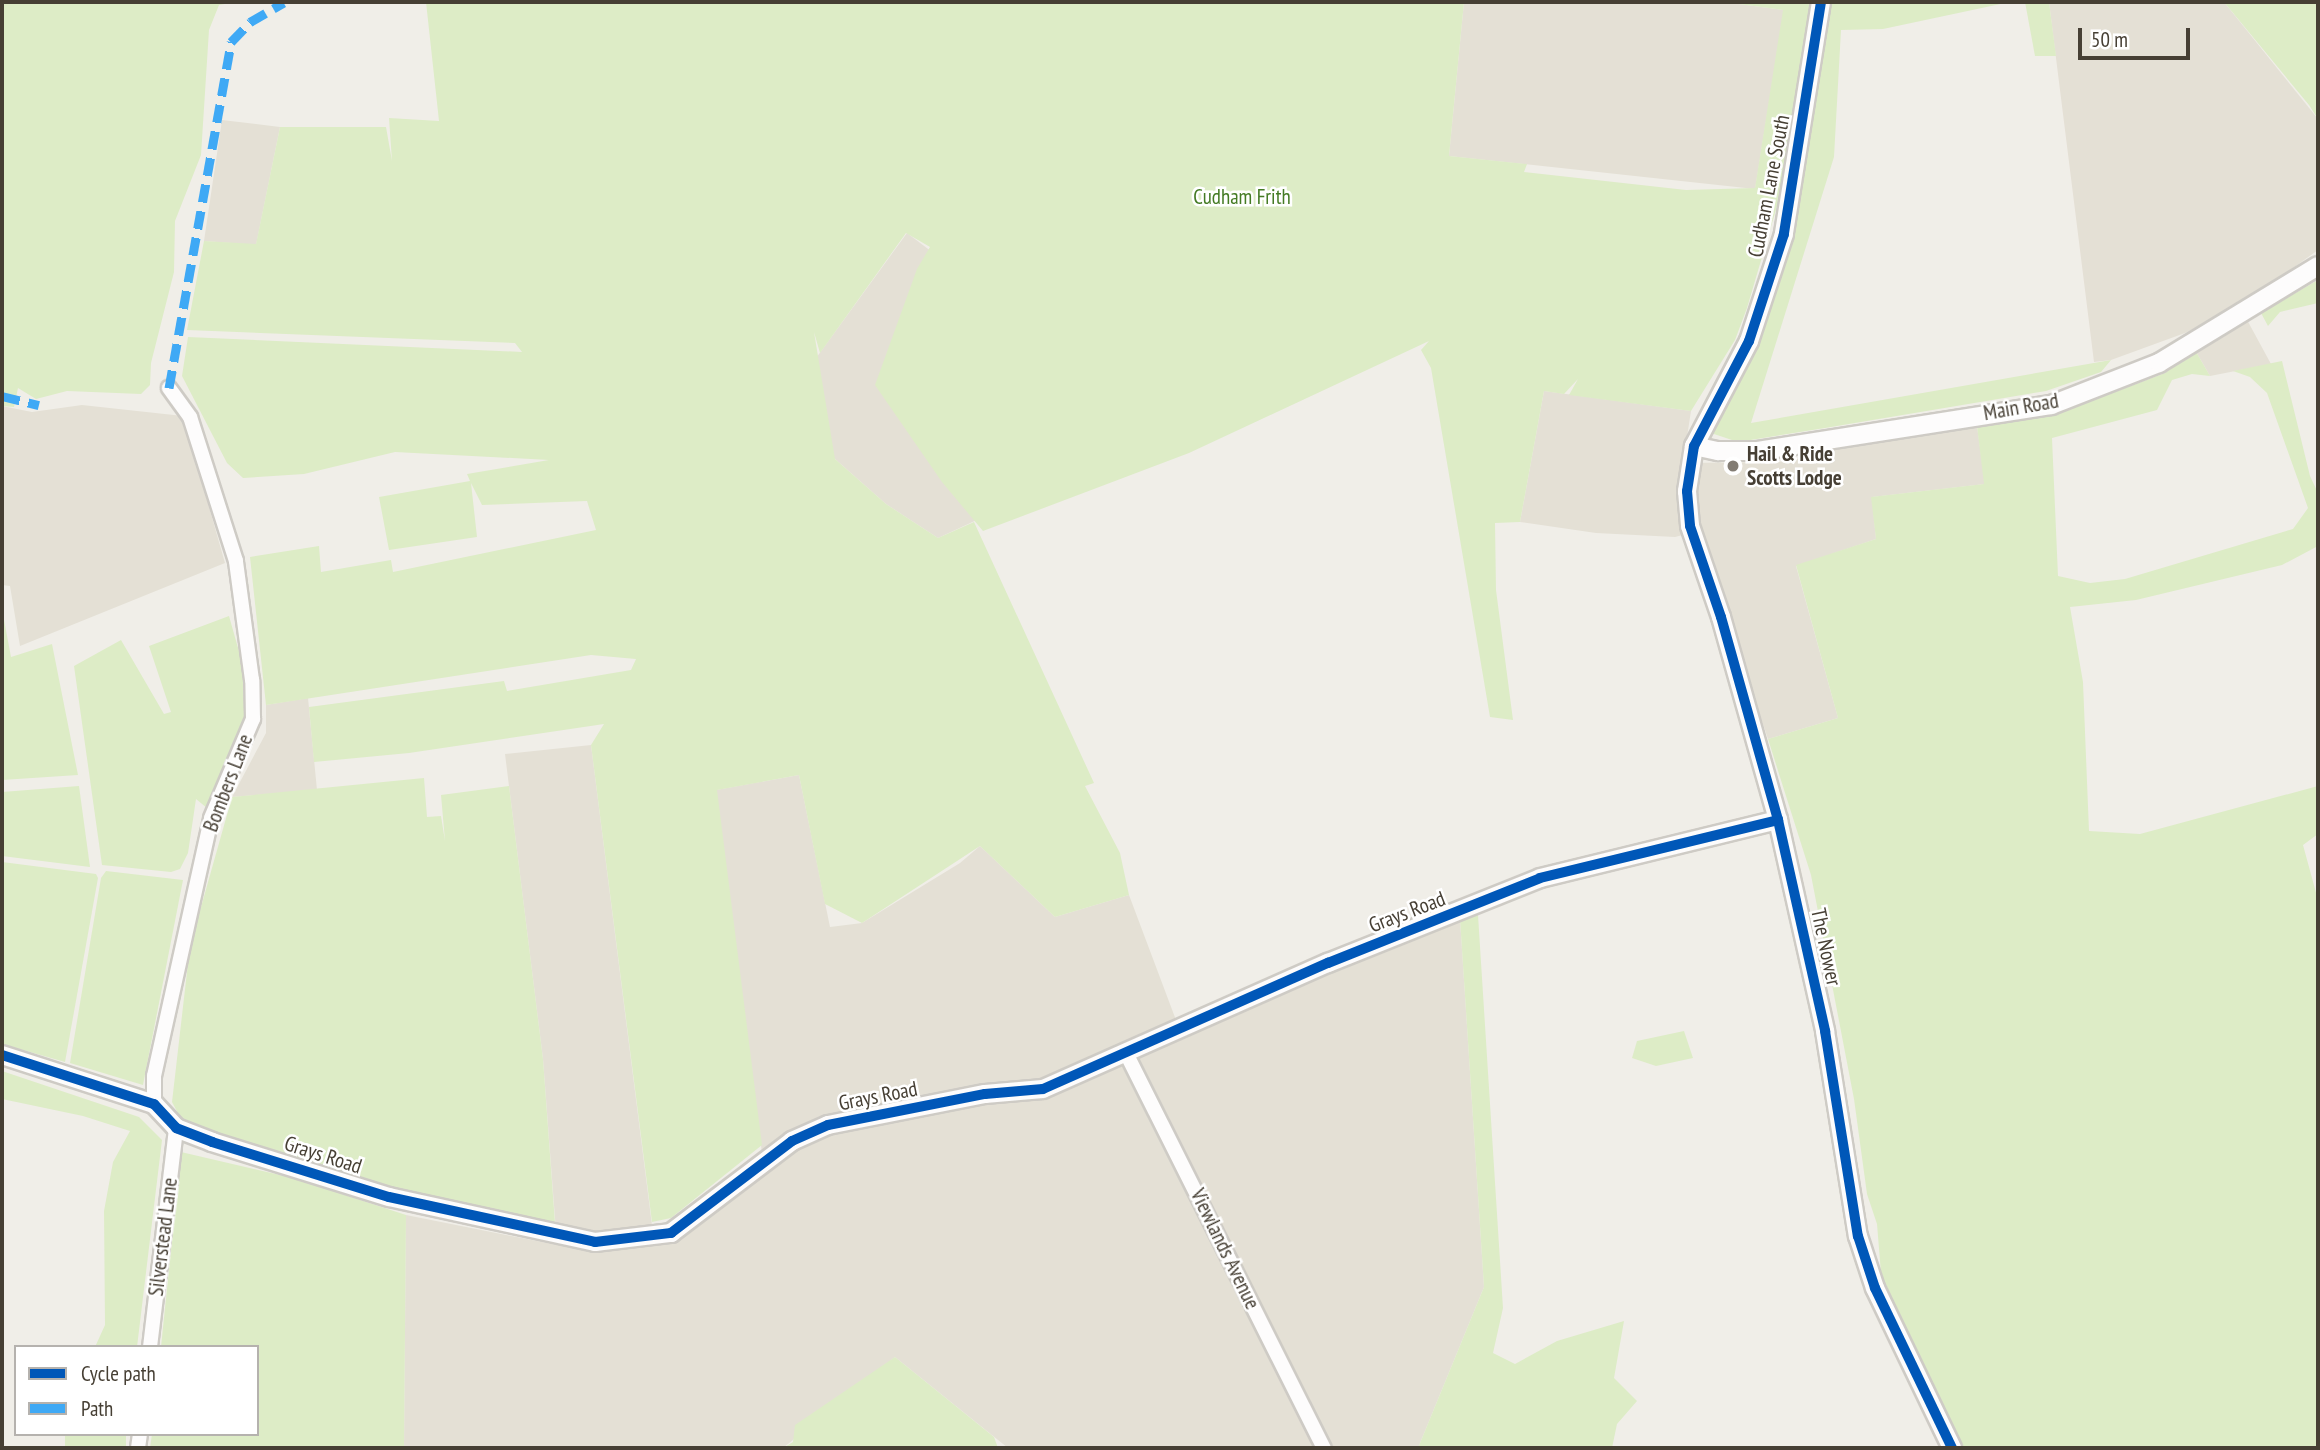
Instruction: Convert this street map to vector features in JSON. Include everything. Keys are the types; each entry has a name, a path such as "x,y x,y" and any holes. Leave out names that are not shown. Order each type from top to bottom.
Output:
{"street":[{"name":"Cudham Lane South","path":"1694,446 1749,341 1784,234 1821,2"},
{"name":"Main Road","path":"1694,446 1718,452 1757,451 2051,405 2160,363 2318,266"},
{"name":"Bombers Lane","path":"154,1104 153,1076 211,818 253,719 236,561 190,417 169,388"},
{"name":"The Nower","path":"1694,446 1687,491 1690,526 1721,617 1778,820 1825,1031 1858,1237 1875,1288 1952,1448"},
{"name":"Grays Road","path":"2,1055 154,1104 176,1128 389,1197 595,1242 670,1233 792,1141 828,1125 985,1094 1043,1088 1125,1051 1540,878 1778,820"},
{"name":"Viewlands Avenue","path":"1125,1051 1324,1448"},
{"name":"Silverstead Lane","path":"150,1345 176,1128"}],"shaded area":[{"path":"1464,2 1724,2 1784,10 1755,189 1449,156"},
{"path":"2049,2 2224,2 2318,119 2318,250 2240,306 2185,333 2111,360 2094,362"},
{"path":"222,120 280,127 256,245 204,241"},
{"path":"907,233 940,258 994,512 938,538 886,504 826,451 811,365"},
{"path":"2246,318 2271,364 2210,376 2195,350"},
{"path":"1544,391 1691,411 1683,463 1779,462 1885,439 1977,426 1985,484 1872,497 1876,539 1796,566 1838,718 1768,739 1698,531 1675,537 1596,533 1520,522"},
{"path":"82,405 183,416 225,563 20,646 10,586 2,585 2,406 32,412"},
{"path":"308,698 317,790 232,797 266,733 266,705"},
{"path":"591,745 654,1241 764,1169 716,790 799,775 830,927 862,923 960,863 980,846 1055,917 1129,895 1182,1036 1460,919 1484,1287 1418,1448 1008,1448 895,1357 783,1448 404,1448 406,1215 557,1245 543,1059 505,754"}],"green space":[{"path":"2,2 236,2 219,5 209,30 201,155 175,221 174,272 151,363 150,385 141,394 67,391 36,399 18,388 14,407 2,406"},
{"name":"Cudham Frith","path":"426,2 1464,2 1449,156 1527,164 1524,172 1686,190 1755,188 1783,10 1724,2 1811,2 1780,196 1735,340 1691,411 1569,395 1578,379 1564,394 1544,391 1520,522 1495,523 1496,590 1513,720 1490,717 1431,368 1421,350 1429,341 1189,453 983,531 942,482 875,385 917,269 930,247 906,233 820,353 814,332 835,459 886,504 938,538 974,522 1094,783 1085,786 1120,853 1129,895 1055,917 980,846 862,923 825,904 799,775 717,790 762,1145 671,1218 652,1222 591,745 604,724 409,753 314,762 309,707 504,681 507,691 631,670 636,659 591,655 266,705 250,557 319,546 321,572 391,560 393,572 596,530 587,501 482,505 471,483 477,537 389,550 379,497 470,481 467,474 549,460 395,452 304,474 243,478 227,463 182,376 188,337 522,352 515,343 187,330 204,241 256,244 280,127 386,127 392,161 389,118 439,121"},
{"path":"1830,2 2010,2 1883,29 1841,30 1834,157 1751,423 2111,360 2101,372 2046,391 1738,442 1711,433 1760,343 1797,214"},
{"path":"2025,2 2049,2 2056,56 2035,56"},
{"path":"2224,2 2318,2 2318,119 2309,105"},
{"path":"2318,280 2318,303 2280,312 2268,326 2261,313"},
{"path":"2195,350 2210,376 2192,374 2172,380 2157,410 2052,438 2058,576 2090,583 2125,579 2293,529 2308,508 2267,393 2250,377 2233,371 2282,361 2310,476 2318,493 2318,546 2282,565 2136,600 2070,607 2083,682 2089,831 2140,834 2318,786 2318,834 2303,845 2318,900 2318,1448 1957,1448 1881,1273 1877,1224 1867,1194 1854,1099 1811,875 1768,739 1838,718 1796,565 1876,539 1871,497 1984,484 1977,426 2054,415 2165,373"},
{"path":"2,609 11,657 52,644 78,775 2,780"},
{"path":"229,616 242,662 245,718 207,808 196,799 188,853 180,869 171,872 102,865 74,666 121,640 164,714 171,712 149,646"},
{"path":"424,778 427,817 441,816 445,841 441,795 509,786 543,1059 555,1223 377,1186 182,1121 172,1102 190,946 232,797"},
{"path":"79,786 90,867 2,856 2,792"},
{"path":"2,862 96,874 98,878 65,1062 2,1044"},
{"path":"106,871 183,880 143,1085 70,1063 101,878"},
{"path":"1478,915 1503,1308 1493,1353 1515,1364 1557,1341 1624,1321 1614,1378 1637,1401 1617,1424 1612,1448 1418,1448 1484,1287 1460,919"},
{"path":"1684,1031 1693,1058 1656,1066 1632,1058 1637,1041"},
{"path":"2,1071 139,1117 162,1140 137,1345 96,1345 105,1325 104,1211 113,1162 130,1131 83,1116 2,1099"},
{"path":"181,1152 293,1178 406,1215 404,1448 150,1448 152,1436 259,1436 259,1345 161,1345"},
{"path":"895,1357 994,1437 998,1448 783,1448 793,1442 795,1425"},
{"path":"65,1436 126,1436 126,1448 65,1448"}],"marked path":[{"path":"169,388 231,42 250,22 284,2"},
{"path":"2,396 39,405"}],"cycle path":[{"path":"1821,2 1784,234 1749,341 1694,446 1687,491 1690,526 1721,617 1778,820 1825,1031 1858,1236 1875,1288 1952,1448"},
{"path":"2,1055 154,1104 176,1128 212,1142 389,1197 595,1242 671,1233 792,1141 828,1125 985,1094 1043,1089 1328,963 1540,878 1778,820"}],"place":[{"name":"Hail & Ride Scotts Lodge","path":"1733,466"}]}
